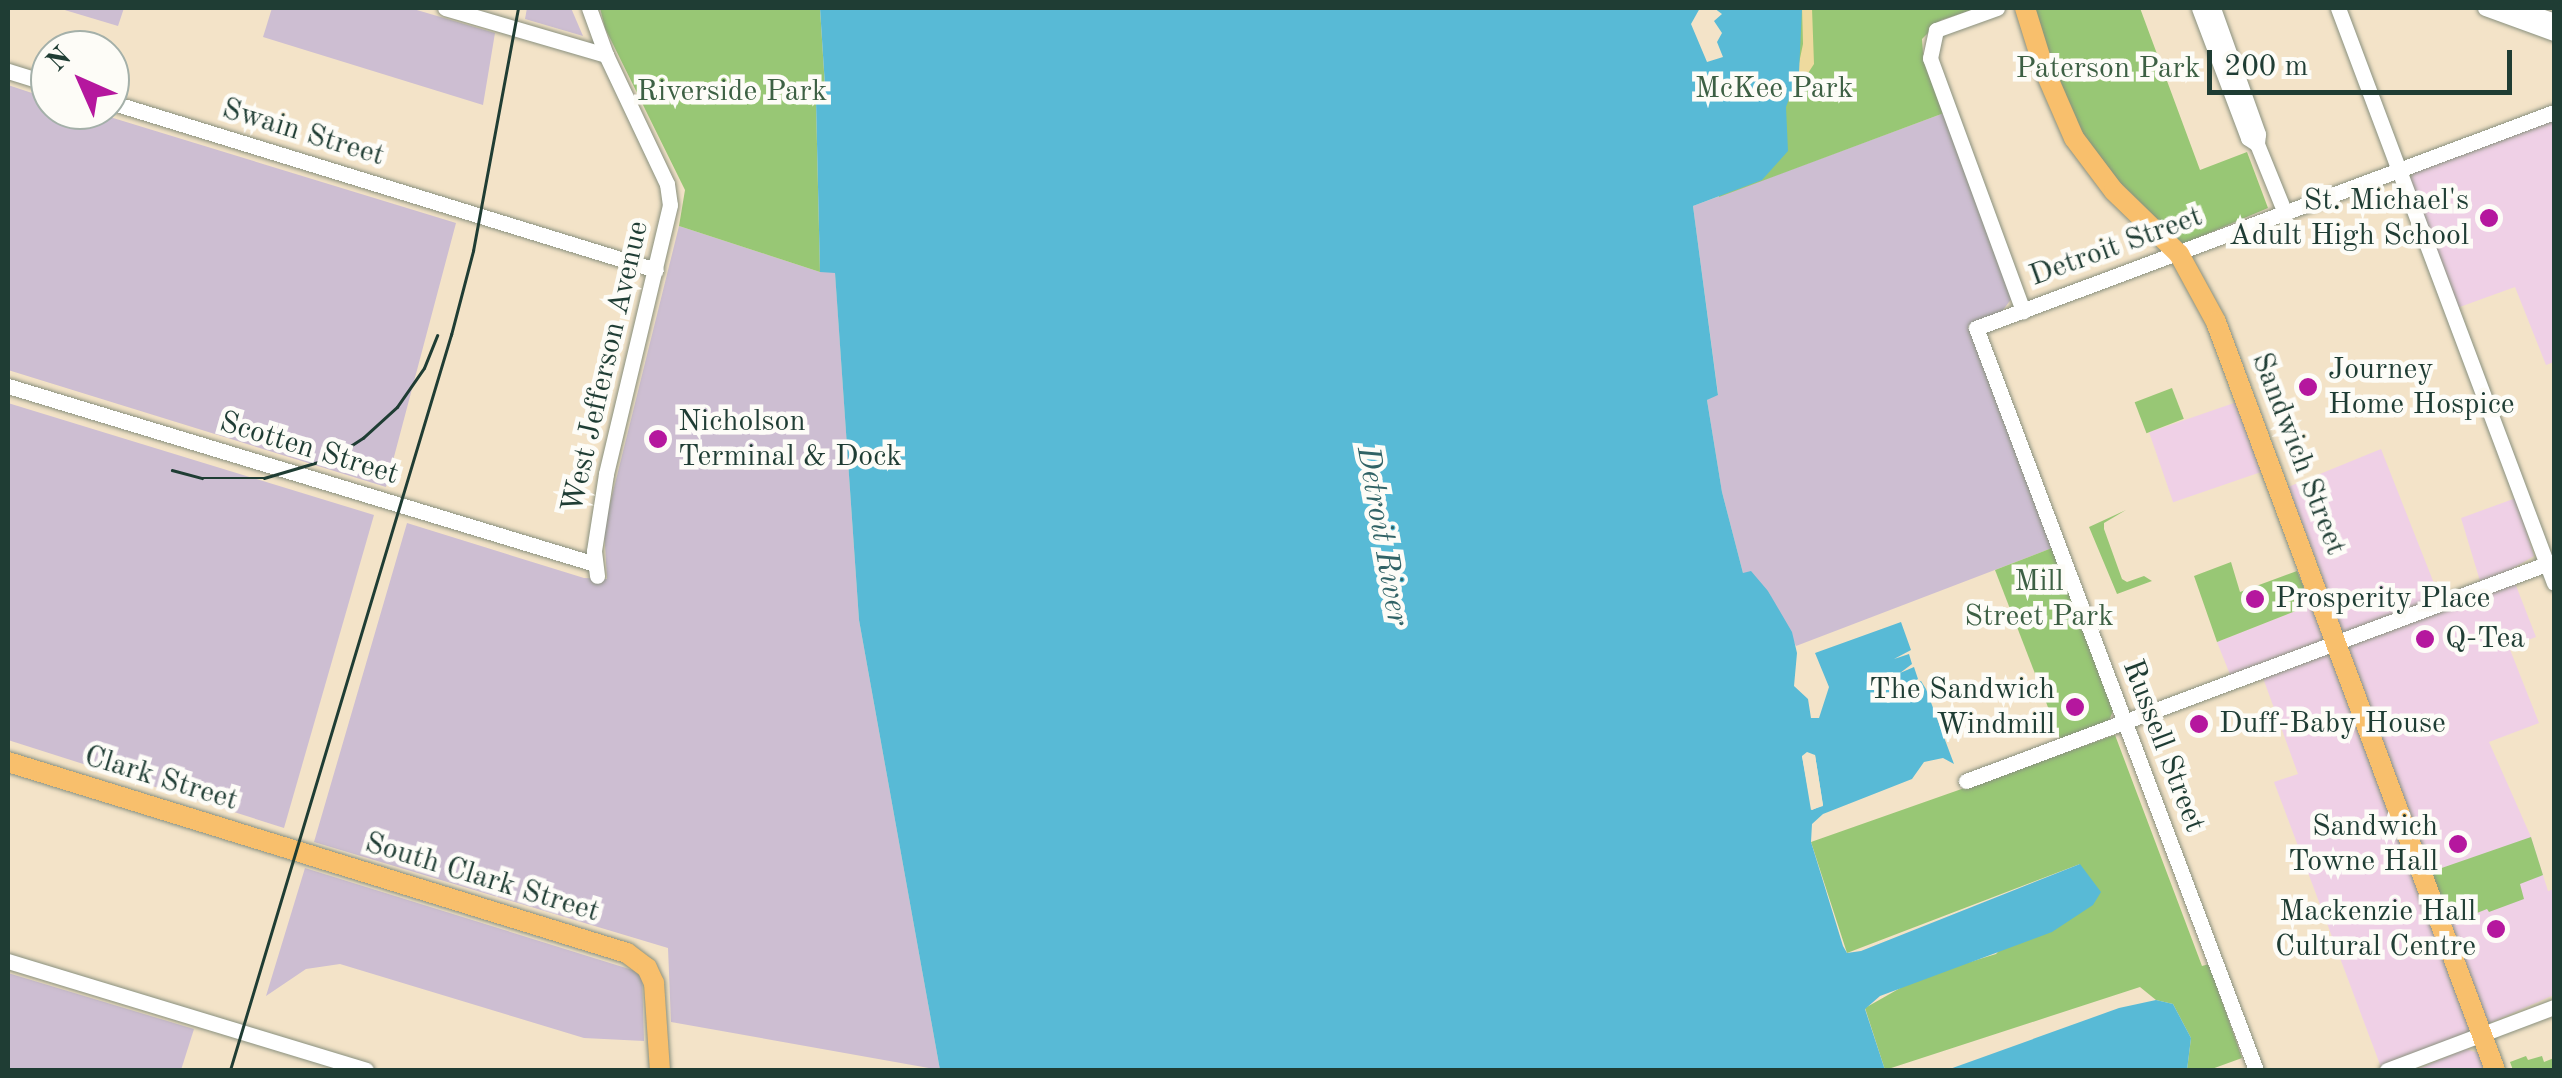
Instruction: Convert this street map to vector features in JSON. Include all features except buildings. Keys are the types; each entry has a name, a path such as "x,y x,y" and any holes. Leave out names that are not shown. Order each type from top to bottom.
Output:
{"main road":[{"name":"Sandwich Street","path":"2025,8 2044,70 2074,138 2114,191 2179,254 2216,322 2496,1070"},
{"name":"Clark Street","path":"8,762 296,854"},
{"name":"South Clark Street","path":"296,854 627,953 647,968 656,999 660,1070"}],"street":[{"path":"445,8 606,55"},
{"name":"West Jefferson Avenue","path":"589,8 606,55 667,184 670,205 606,474 596,570"},
{"path":"1997,8 1945,23 1931,38 1930,58 2023,311"},
{"path":"2199,8 2248,138 2257,144"},
{"path":"2213,8 2258,134 2257,144 2285,213"},
{"path":"2338,8 2551,562 2554,583"},
{"path":"2485,8 2554,32"},
{"path":"2517,8 2554,21"},
{"name":"Swain Street","path":"130,108 656,270"},
{"name":"Detroit Street","path":"1976,328 2554,112"},
{"name":"Russell Street","path":"1976,328 2256,1070"},
{"name":"Scotten Street","path":"8,386 596,570"},
{"path":"1966,780 2551,562"},
{"path":"8,961 366,1070"},
{"path":"2387,1070 2554,1007"}],"shaded area":[{"path":"58,8 124,8 118,26"},
{"path":"272,8 410,8 495,33 483,105 263,37"},
{"path":"527,8 571,8 583,36 525,19"},
{"path":"8,85 30,92 30,130 130,130 130,123 456,223 386,487 8,370"},
{"path":"1944,113 2012,298 2000,314 1968,326 2052,548 1796,646 1768,591 1743,573 1722,492 1707,400 1718,394 1693,206"},
{"name":"St. Michael's Adult High School","path":"2554,118 2554,362 2546,365 2515,287 2457,308 2409,180 2415,171"},
{"path":"679,226 820,272 835,272 859,620 940,1070 671,1022 668,948 314,842 407,523 584,578 607,579 604,528"},
{"path":"2237,402 2261,472 2173,502 2149,432"},
{"path":"8,403 374,515 284,828 8,740"},
{"path":"2381,449 2439,596 2480,581 2461,518 2516,498 2534,556 2510,570 2536,637 2509,647 2539,723 2489,742 2531,837 2548,891 2554,889 2554,995 2382,1070 2274,782 2298,774 2259,667 2231,677 2217,642 2311,605 2302,583 2322,575 2288,487"},
{"path":"305,868 642,973 644,1041 584,1038 340,964 306,969 266,996"},
{"path":"8,973 194,1029 181,1070 8,1070"},
{"path":"2465,1049 2479,1053 2486,1070 2416,1070"}],"green space":[{"name":"Riverside Park","path":"600,8 820,8 826,103 816,102 820,272 679,226 685,190 605,28"},
{"name":"McKee Park","path":"1694,8 1978,8 1941,20 1922,39 1923,53 1944,113 1719,197"},
{"name":"Paterson Park","path":"2032,8 2140,8 2200,170 2247,152 2268,208 2183,244 2099,162 2069,110"},
{"path":"2172,388 2184,419 2146,433 2135,402"},
{"path":"2126,510 2104,523 2122,579 2127,582 2144,576 2152,581 2117,594 2089,527"},
{"name":"Mill Street Park","path":"2052,548 2113,711 2108,723 2061,741 1995,570"},
{"name":"Prosperity Place","path":"2231,562 2240,592 2297,571 2311,605 2217,642 2194,576"},
{"path":"2115,735 2202,966 2209,964 2242,1058 2209,1070 2187,1070 2191,1038 2173,1004 2156,1000 2140,987 1885,1070 1865,1008 1918,978 1996,954 2080,864 1847,953 1811,842"},
{"path":"2531,837 2543,875 2520,884 2524,899 2489,912 2487,909 2477,913 2474,908 2451,917 2433,881 2433,871"},
{"path":"2526,1056 2528,1060 2542,1056 2544,1062 2554,1058 2554,1070 2513,1070 2510,1062"}],"sand":[{"path":"1802,8 1812,8 1814,64 1801,84 1794,87 1803,44"}],"water":[{"name":"Detroit River","path":"820,8 1802,8 1799,73 1786,107 1788,151 1762,180 1693,206 1718,395 1707,400 1722,492 1743,573 1751,571 1768,591 1792,632 1797,653 1794,686 1808,699 1811,718 1819,718 1829,687 1815,653 1901,622 1911,650 1894,659 1909,654 1912,664 1900,673 1914,667 1918,679 1905,687 1921,681 1954,764 1943,758 1924,762 1912,779 1823,814 1812,824 1811,842 1843,946 1847,953 1861,951 2080,864 2101,892 2093,905 2052,932 1880,996 1865,1009 1885,1070 940,1070 859,620 835,273 820,272 816,101 826,102","holes":["1815,755 1823,805 1812,810 1802,756"]},
{"path":"2156,1000 2173,1004 2191,1038 2187,1070 1947,1070 2119,1008"}],"pier":[{"path":"1700,8 1714,8 1722,14 1714,21 1722,33 1717,42 1723,57 1707,62 1691,24"},
{"path":"1807,752 1815,755 1823,806 1811,810 1802,756"}],"railway":[{"path":"230,1070 451,335 473,251 518,8"},
{"path":"172,470 202,478 264,478 332,458 363,438 397,407 424,368 437,336"}],"place":[{"name":"St. Michael's Adult High School","path":"2489,218"},
{"name":"Journey Home Hospice","path":"2308,387"},
{"name":"Nicholson Terminal & Dock","path":"658,439"},
{"name":"Prosperity Place","path":"2255,599"},
{"name":"Q-Tea","path":"2425,639"},
{"name":"The Sandwich Windmill","path":"2075,707"},
{"name":"Duff-Baby House","path":"2199,724"},
{"name":"Sandwich Towne Hall","path":"2458,844"},
{"name":"Mackenzie Hall Cultural Centre","path":"2496,929"}]}
